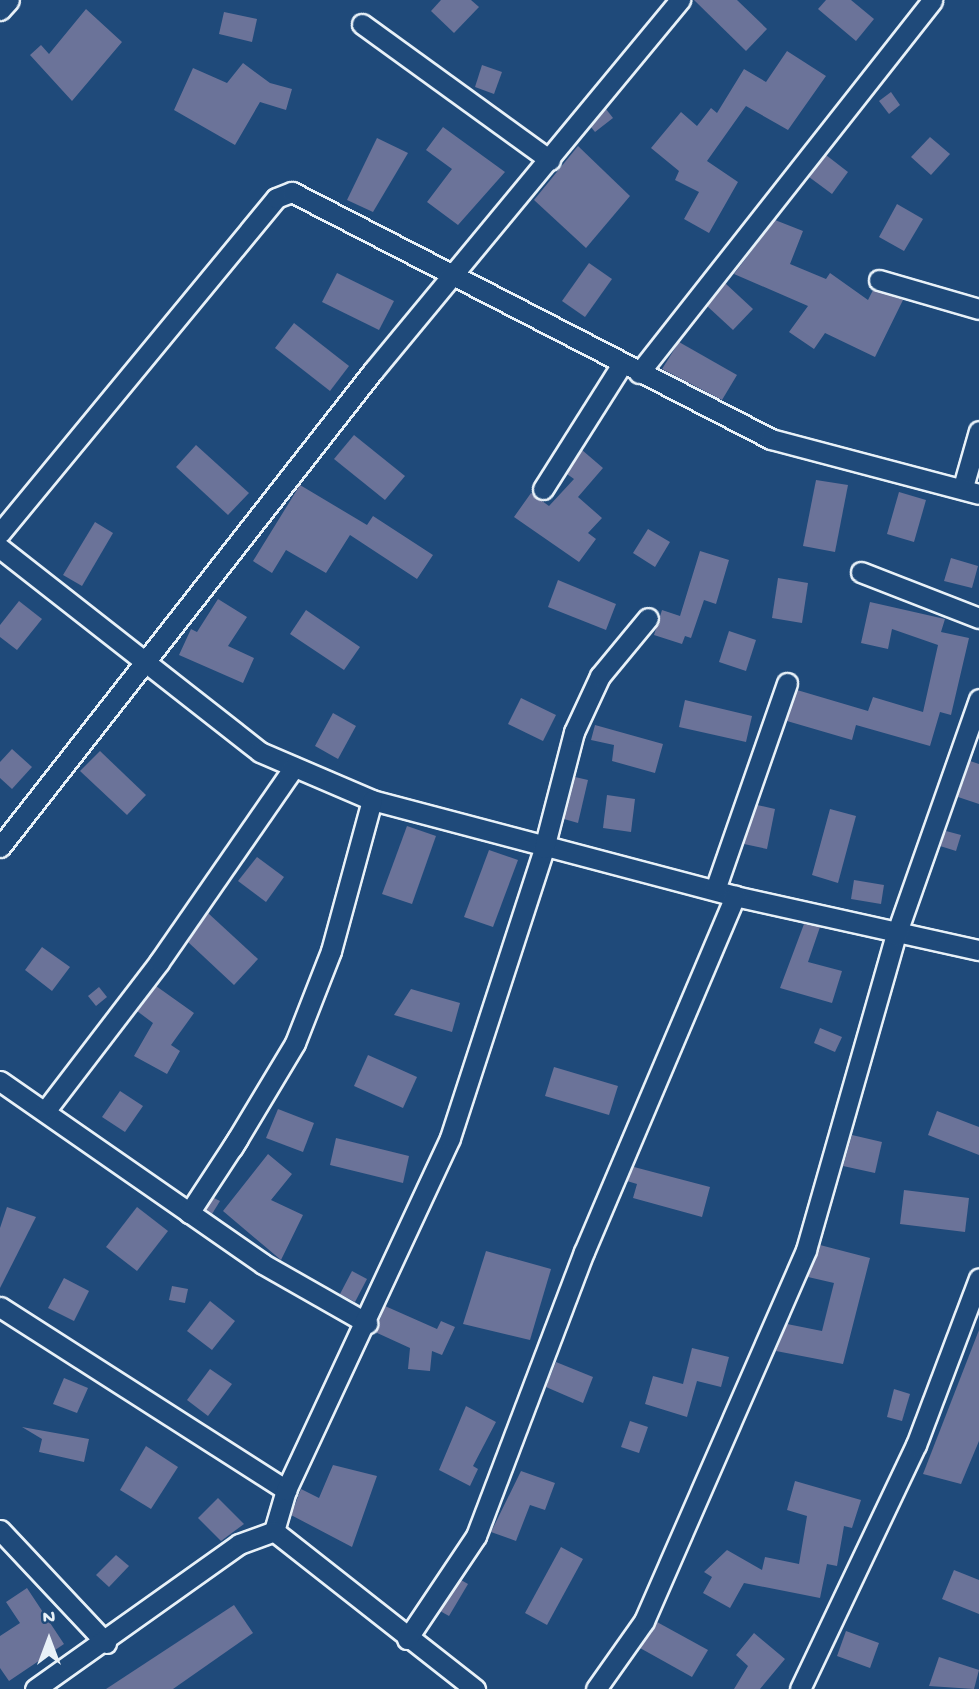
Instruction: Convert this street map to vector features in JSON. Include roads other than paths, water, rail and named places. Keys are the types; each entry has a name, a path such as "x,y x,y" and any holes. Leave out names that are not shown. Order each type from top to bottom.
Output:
{"street":[{"path":"0,846 142,662 680,0"},
{"path":"543,489 630,368 932,0"},
{"path":"362,24 550,160"},
{"path":"0,533 279,195 299,194 771,439 971,490 979,432"},
{"path":"879,280 979,309"},
{"path":"0,548 260,752 372,800 544,848 716,887 735,896 896,935 979,950"},
{"path":"860,572 979,618"},
{"path":"274,1531 286,1490 367,1323 450,1138 544,848 574,732 600,676 648,618"},
{"path":"716,887 787,683"},
{"path":"596,1689 644,1621 806,1250 896,935 979,699"},
{"path":"46,1110 159,962 294,767"},
{"path":"232,1148 295,1043 331,951 372,800"},
{"path":"407,1639 476,1536 584,1252 735,896"},
{"path":"0,1081 46,1110 189,1213 367,1323"},
{"path":"189,1213 274,1083"},
{"path":"800,1689 916,1444 979,1278"},
{"path":"0,1307 286,1490"},
{"path":"0,1531 106,1643"},
{"path":"274,1531 407,1639 475,1689"},
{"path":"35,1689 106,1643 239,1544 274,1531"}]}
